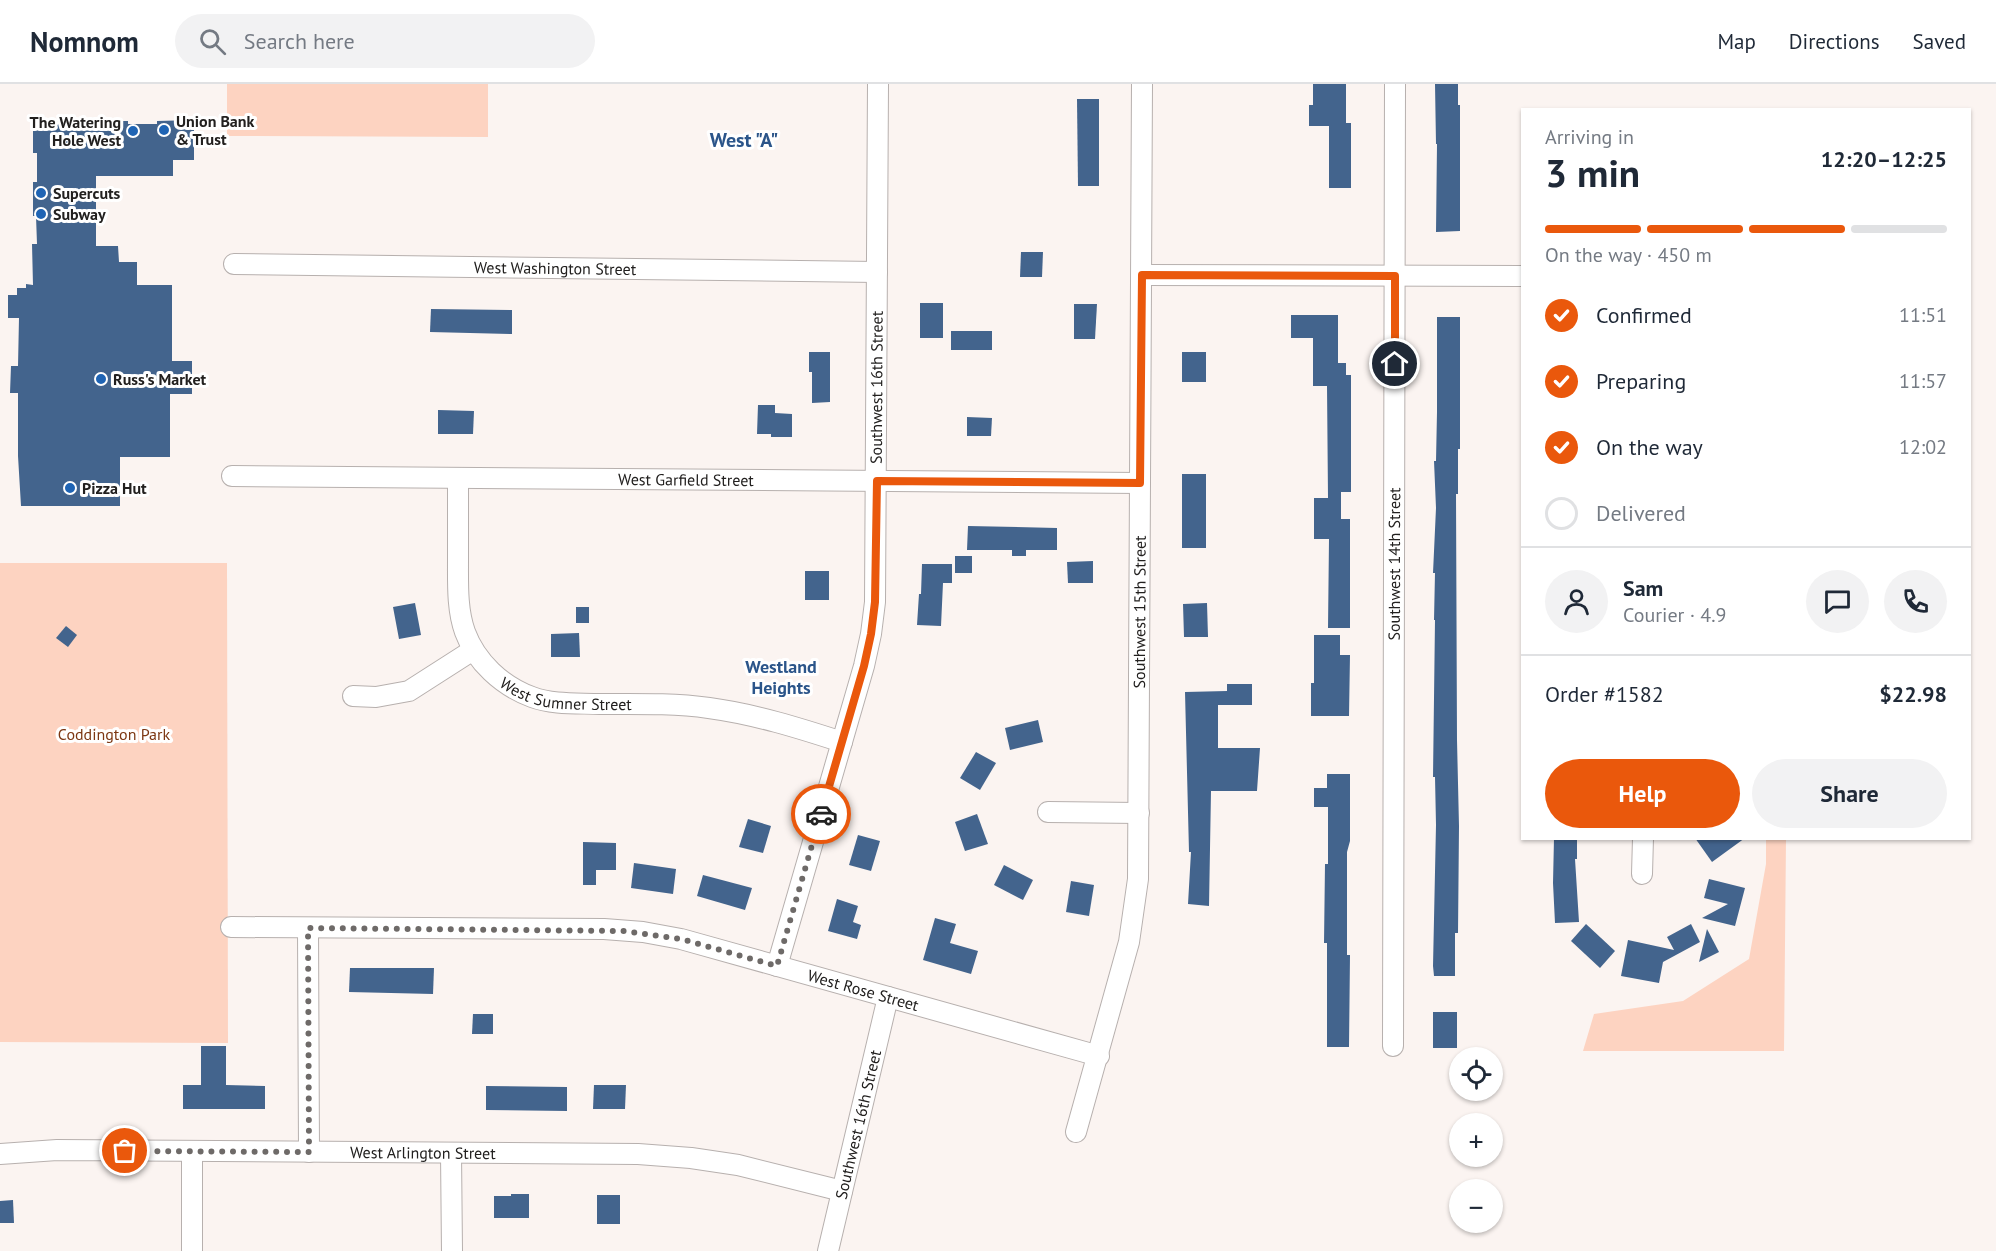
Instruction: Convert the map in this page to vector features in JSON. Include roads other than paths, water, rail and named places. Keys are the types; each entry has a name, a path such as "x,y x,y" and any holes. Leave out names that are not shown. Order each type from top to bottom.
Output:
{"street":[{"name":"Southwest 16th Street","path":"777,966 842,742 871,634 875,602 878,84"},
{"name":"Southwest 15th Street","path":"1076,1132 1133,921 1138,879 1142,84"},
{"name":"Southwest 14th Street","path":"1393,1046 1395,84"},
{"name":"West Washington Street","path":"234,264 877,272"},
{"path":"1142,275 1521,276"},
{"name":"West Garfield Street","path":"232,476 1140,483"},
{"name":"West Sumner Street","path":"458,478 459,609 464,631 473,650 492,672 511,687 533,698 563,703 667,704 710,708 757,717 842,742"},
{"path":"353,696 376,697 409,692 473,650"},
{"path":"1048,812 1139,813"},
{"path":"1642,874 1643,840"},
{"name":"West Rose Street","path":"231,927 592,929 681,939 1098,1056"},
{"path":"308,928 309,1152"},
{"name":"Southwest 16th Street","path":"828,1251 888,997"},
{"name":"West Arlington Street","path":"0,1154 57,1150 638,1154 690,1158 738,1166 842,1191"},
{"path":"192,1151 192,1251"},
{"path":"452,1153 452,1251"}],"place":[{"name":"Union Bank & Trust","path":"164,130"},
{"name":"The Watering Hole West","path":"133,131"},
{"name":"Supercuts","path":"41,193"},
{"name":"Subway","path":"41,214"},
{"name":"Russ's Market","path":"101,379"},
{"name":"Pizza Hut","path":"70,488"}],"district":[{"name":"West \"A\"","path":"744,140"},
{"name":"Westland Heights","path":"781,676"}],"park label":[{"name":"Coddington Park","path":"114,734"}]}
